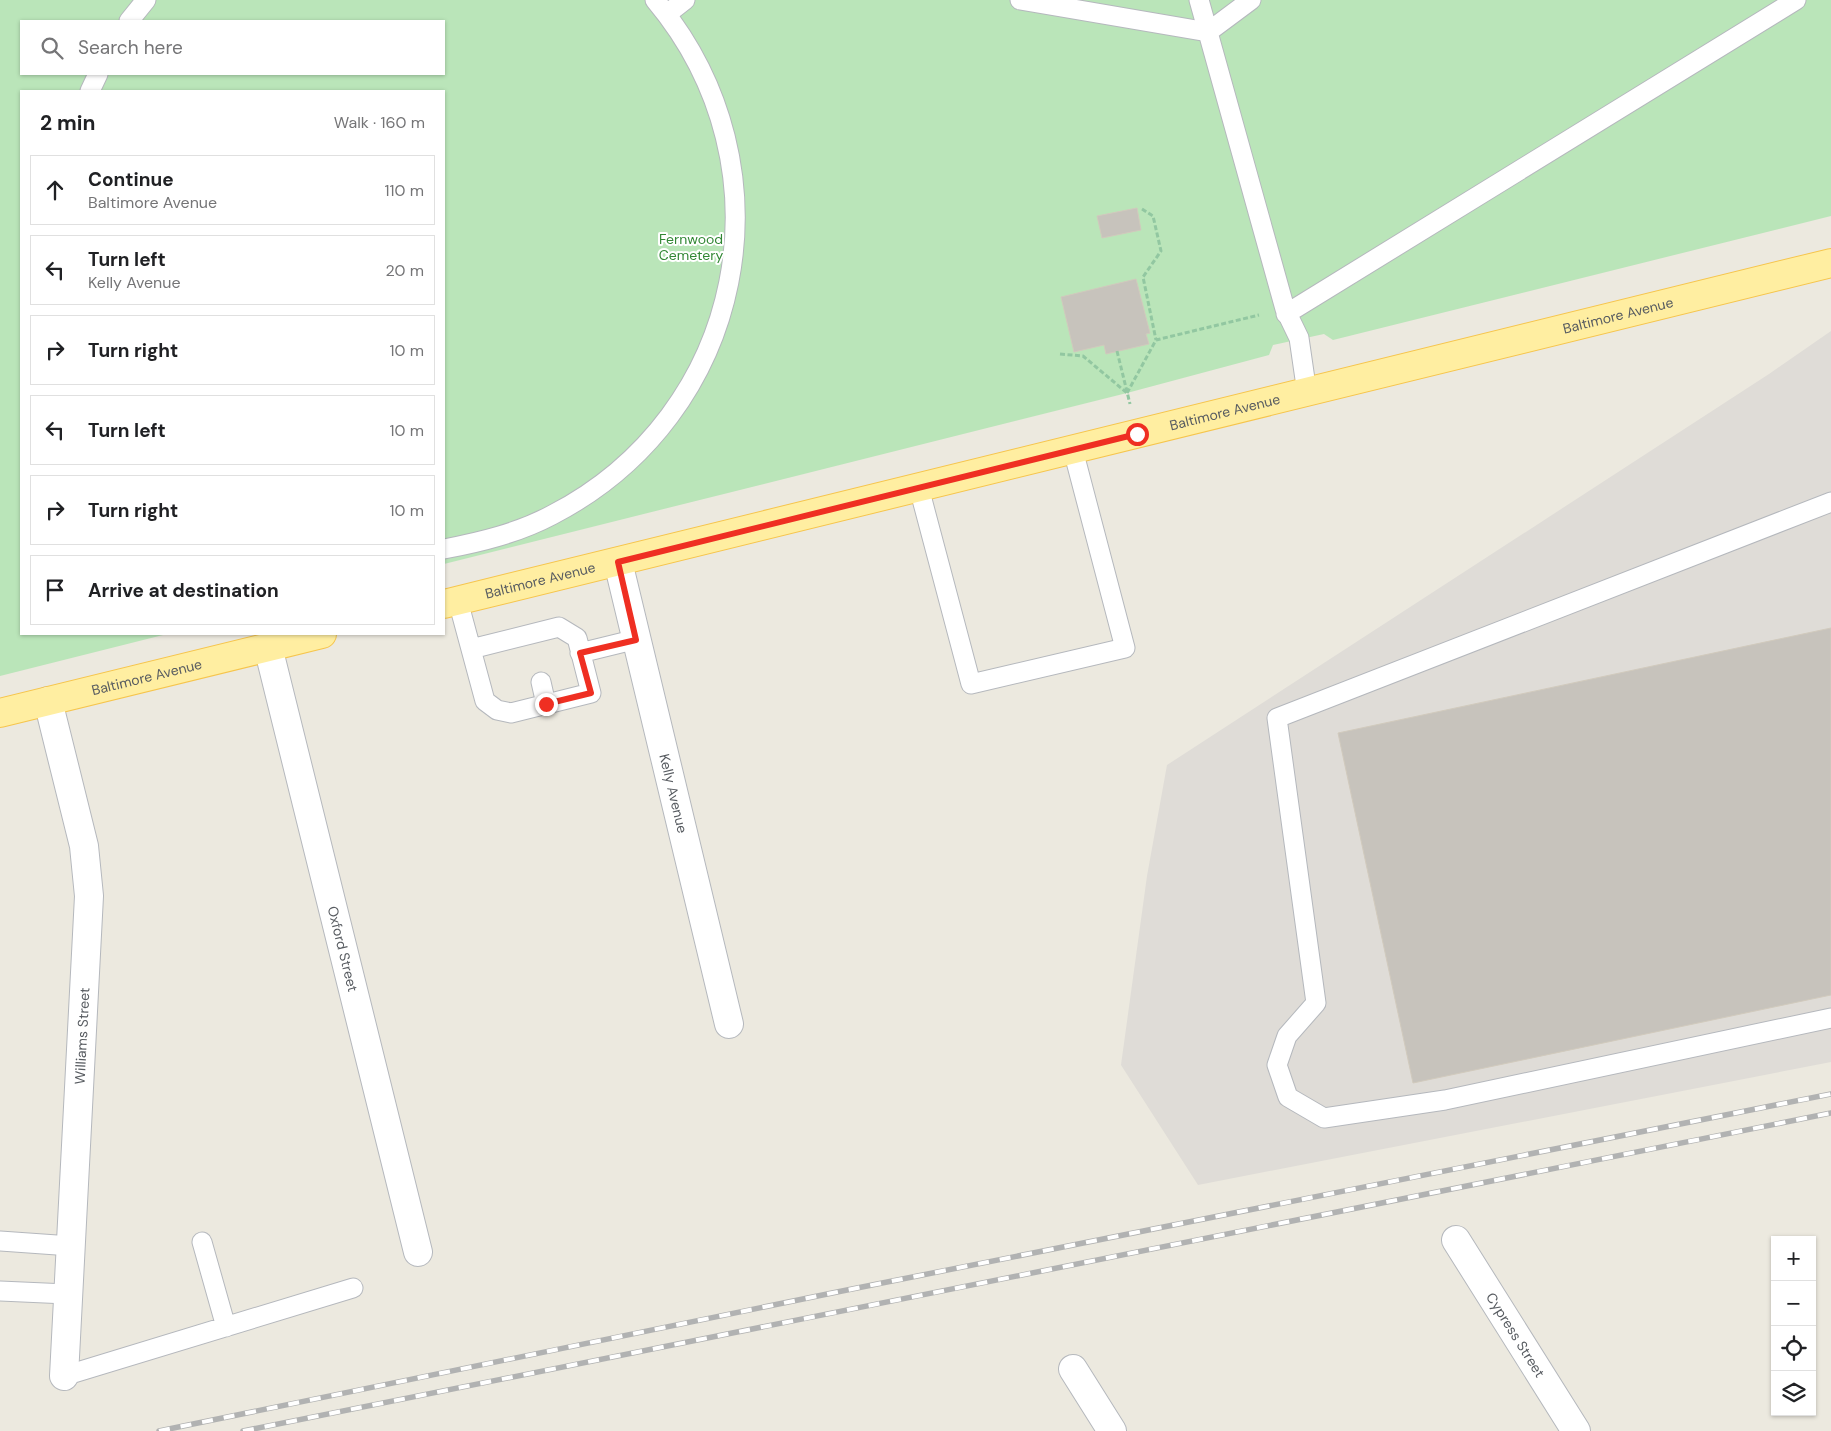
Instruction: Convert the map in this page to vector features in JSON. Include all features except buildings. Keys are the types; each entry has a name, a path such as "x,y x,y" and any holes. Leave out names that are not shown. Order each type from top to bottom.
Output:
{"main road":[{"name":"Baltimore Avenue","path":"451,602 1831,263"},
{"name":"Baltimore Avenue","path":"0,712 318,635"}],"street":[{"name":"Kelly Avenue","path":"618,562 729,1024"},
{"name":"Oxford Street","path":"268,647 418,1252"},
{"name":"Williams Street","path":"48,700 88,871 89,896 64,1376"},
{"name":"Cypress Street","path":"1456,1240 1576,1431"},
{"path":"1074,1369 1112,1431"}],"lane":[{"path":"130,20 146,0"},
{"path":"445,549 478,543 524,528 551,516 585,496 617,473 645,446 670,417 692,384 709,349 722,312 731,274 736,221 735,183 730,152 712,93 685,39 661,7 685,0"},
{"path":"1020,0 1208,32 1251,0"},
{"path":"1199,0 1285,311 1299,338 1306,392"},
{"path":"1285,311 1796,0"},
{"path":"90,90 98,75"},
{"path":"919,488 971,684 1125,648 1073,450"},
{"path":"1831,502 1277,718 1316,1003 1287,1036 1276,1065 1288,1096 1324,1118 1445,1100 1831,1018"},
{"path":"451,602 471,649 485,701 497,710 511,713 591,693 576,638 559,627 531,638 471,649"},
{"path":"580,653 636,640"},
{"path":"541,682 546,704"},
{"path":"0,1241 71,1246"},
{"path":"202,1242 226,1327"},
{"path":"64,1376 353,1288"},
{"path":"0,1291 67,1294"}],"path":[{"path":"1127,393 1156,340 1143,277 1161,251 1153,216 1142,209"},
{"path":"1156,340 1285,311"},
{"path":"1117,351 1127,393"},
{"path":"1060,354 1083,356 1127,393"}],"shaded area":[{"path":"1831,331 1831,1062 1198,1185 1121,1065 1147,876 1167,765 1769,374"}],"green space":[{"name":"Fernwood Cemetery","path":"0,0 1831,0 1831,216 1333,340 1324,334 1273,345 1269,355 1127,393 445,564 445,90 20,90 20,635 163,635 0,676"}],"railway":[{"path":"159,1431 842,1291 1831,1094"},
{"path":"243,1431 1831,1113"}],"route":[{"path":"546,704 591,693 580,653 636,640 618,562 1137,434"}]}
